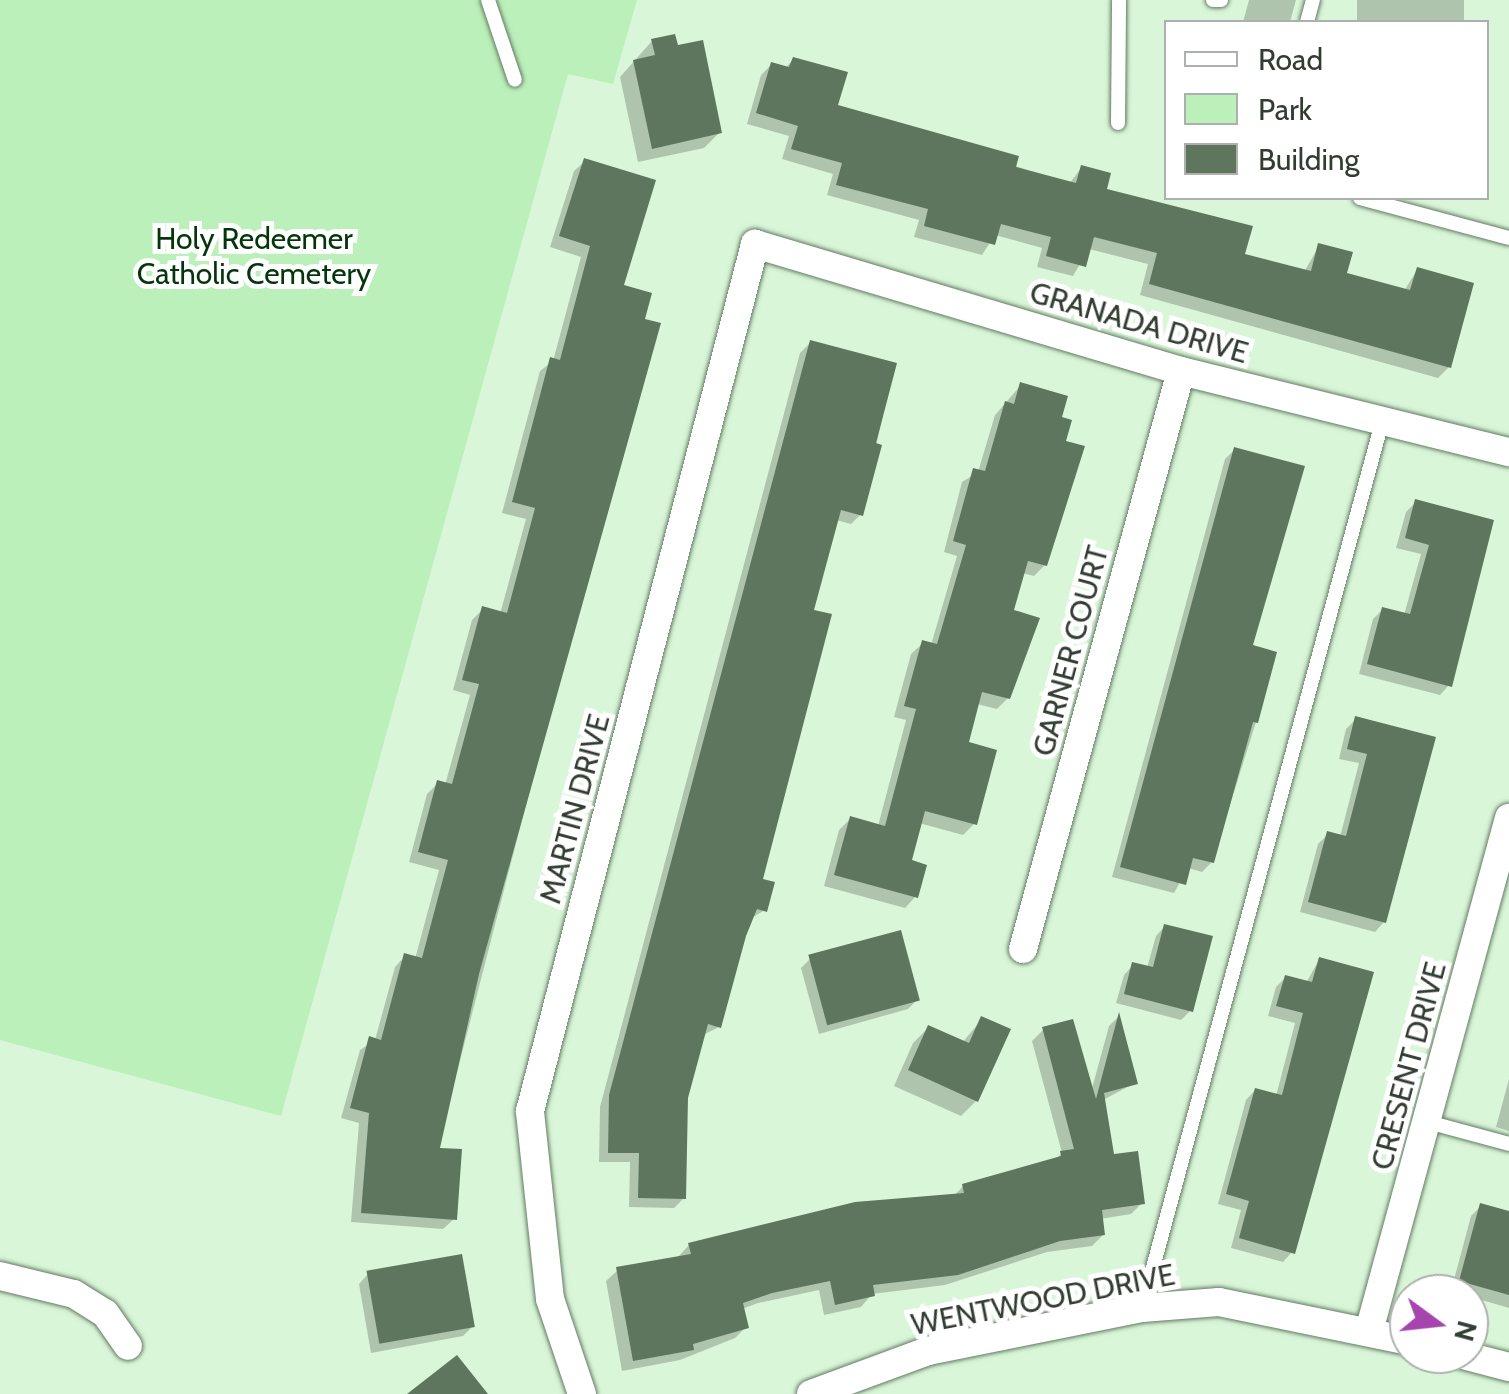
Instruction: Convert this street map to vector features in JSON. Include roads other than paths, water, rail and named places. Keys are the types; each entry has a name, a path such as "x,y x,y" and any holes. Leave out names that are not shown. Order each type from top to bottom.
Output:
{"street":[{"name":"GRANADA DRIVE","path":"755,244 1181,371 1509,452"},
{"name":"MARTIN DRIVE","path":"582,1394 550,1298 530,1111 755,244"},
{"name":"GARNER COURT","path":"1023,949 1181,371"},
{"name":"CRESENT DRIVE","path":"1369,1330 1509,818"},
{"path":"0,1277 74,1294 104,1313 128,1346"},
{"name":"WENTWOOD DRIVE","path":"812,1394 928,1351 1142,1308 1219,1302 1389,1336"}],"lane":[{"path":"488,0 515,80"},
{"path":"1118,123 1119,0"},
{"path":"1213,0 1222,0"},
{"path":"1367,200 1509,238"},
{"path":"1142,1308 1382,422"},
{"path":"1428,1122 1509,1144"}],"park label":[{"name":"Holy Redeemer Catholic Cemetery","path":"254,256"}]}
